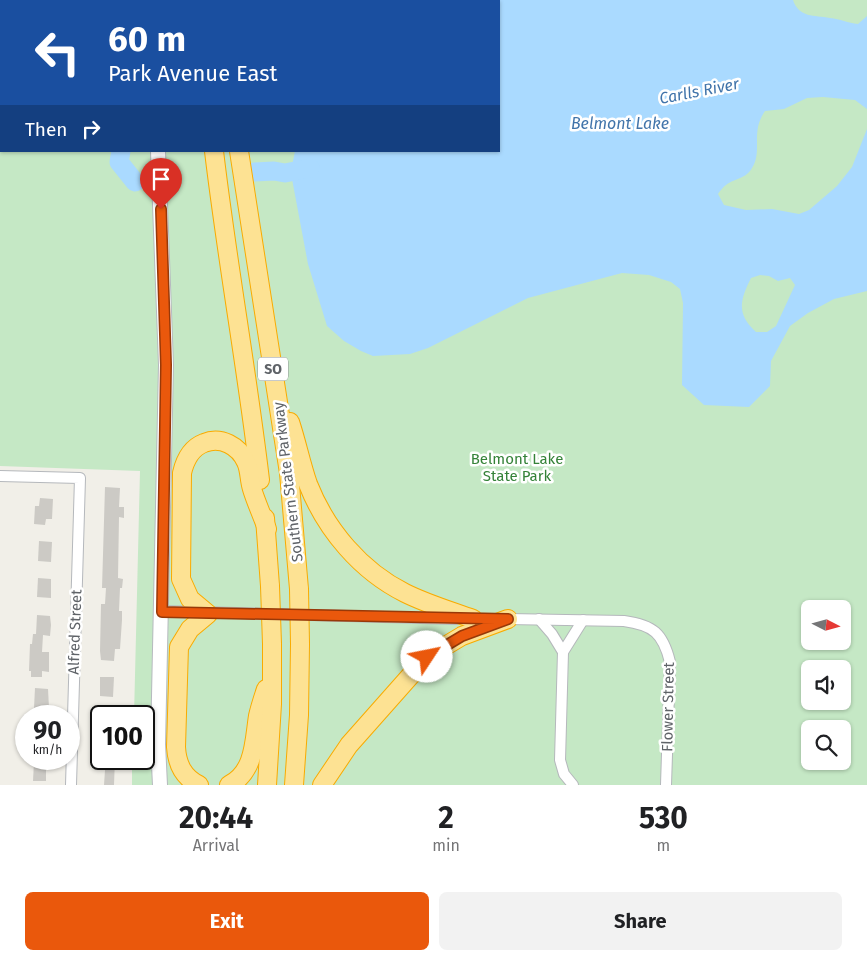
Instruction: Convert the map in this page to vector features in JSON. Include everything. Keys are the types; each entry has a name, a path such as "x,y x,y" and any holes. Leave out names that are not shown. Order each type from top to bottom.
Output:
{"highway":[{"name":"Southern State Parkway","path":"214,152 267,529 272,644 268,785"},
{"name":"Southern State Parkway","path":"238,152 289,474 299,589 300,644 299,715 294,785"},
{"path":"275,378 309,485 319,508 338,538 363,564 388,583 417,599 473,619"},
{"path":"199,785 190,780 182,770 176,755 179,647 185,634 208,614 190,599 181,579 182,473 186,461 194,450 205,443 216,441 227,443 240,451 246,462 251,487 267,529"},
{"path":"322,785 349,745 427,657 462,636 508,619"},
{"path":"229,785 240,778 248,766 253,751 258,713 272,670"}],"street":[{"path":"159,156 166,365 158,744 160,785"},
{"name":"Alfred Street","path":"0,476 80,478 71,785"},
{"path":"162,612 584,620"},
{"path":"539,620 552,634 563,652"},
{"path":"573,785 564,774 560,760 563,652 584,620"},
{"name":"Flower Street","path":"584,620 643,624 657,633 666,645 670,662 666,785"}],"green space":[{"name":"Belmont Lake State Park","path":"500,0 867,0 867,785 132,785 132,770 155,770 155,705 134,705 140,471 0,466 0,152 500,152"}],"water":[{"name":"Belmont Lake","path":"500,0 793,0 799,10 808,15 858,24 867,16 867,109 855,100 823,97 807,98 784,109 765,111 758,126 757,155 750,172 729,183 718,194 724,205 746,210 772,209 799,214 809,210 837,186 852,167 867,129 867,291 834,299 808,313 790,326 771,361 770,386 749,407 704,405 682,385 683,303 680,289 671,282 649,275 622,273 528,298 428,348 410,354 373,356 361,351 344,341 327,326 308,264 292,179 285,176 285,169 292,166 295,152 500,152","holes":["760,275 769,276 778,281 790,278 795,285 776,326 767,332 756,332 745,319 743,313 742,300 744,293 751,278"]}],"building":[{"path":"105,487 120,488 119,507 124,507 124,518 119,517 118,578 123,579 122,588 120,588 119,611 122,611 122,620 120,649 115,649 114,661 101,660 100,651 101,604 105,604 106,588 102,588"},
{"path":"40,498 53,499 52,519 46,519 45,525 34,524 35,506 39,506"},
{"path":"39,541 52,542 51,562 38,561"},
{"path":"38,578 51,579 51,598 37,597"},
{"path":"37,615 50,616 50,636 43,635 42,652 49,652 49,672 42,671 42,677 31,677 31,671 29,671 30,644 32,644 33,634 36,634"},
{"path":"100,677 114,677 113,697 100,696"},
{"path":"35,688 48,689 49,705 34,705"},
{"path":"34,770 46,770 46,781 33,781"},
{"path":"105,770 115,770 114,785 104,785"}],"waterway":[{"name":"Carlls River","path":"121,152 119,162 135,182"},
{"name":"Carlls River","path":"254,172 274,171 285,173 310,168"}],"route":[{"path":"161,209 166,365 162,612 508,619 462,636 444,645 427,657"}]}
